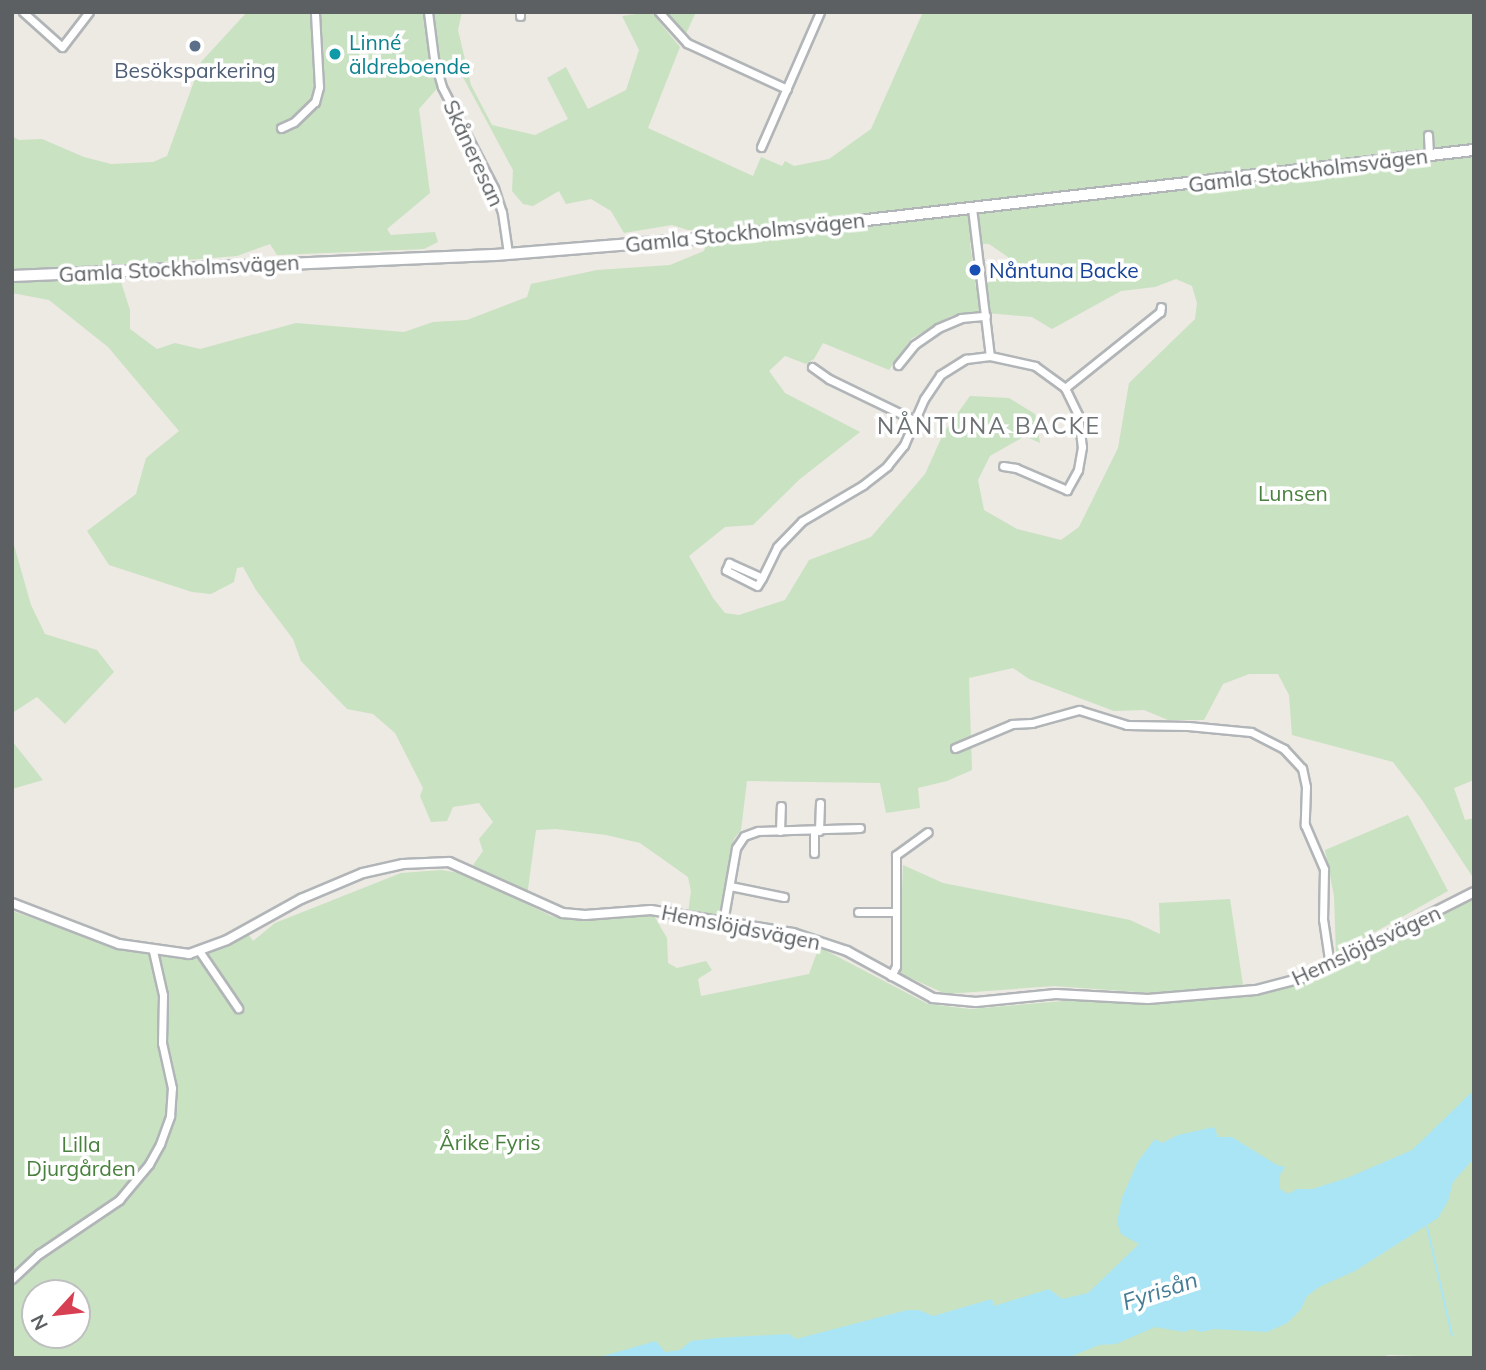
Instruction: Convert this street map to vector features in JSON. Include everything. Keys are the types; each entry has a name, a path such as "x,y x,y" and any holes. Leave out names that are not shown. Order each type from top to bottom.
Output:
{"main road":[{"name":"Gamla Stockholmsvägen","path":"12,276 508,253 728,236 1474,150"}],"street":[{"path":"23,12 62,47 89,12"},
{"path":"281,128 294,122 315,102 319,87 315,12"},
{"name":"Skåneresan","path":"428,12 434,59 442,87 494,188 502,212 508,253"},
{"path":"659,12 687,43 787,89"},
{"path":"761,147 820,12"},
{"path":"1428,135 1429,156"},
{"path":"972,208 990,356"},
{"path":"1065,388 1160,312 1161,307"},
{"path":"898,365 914,345 938,328 961,318 986,316"},
{"path":"762,578 729,563 726,570 757,586 762,578 777,547 802,521 863,485 887,466 904,445 914,420 940,375 966,359 990,356 1035,366 1065,388 1074,405 1082,435 1078,470 1067,490 1003,466"},
{"path":"813,367 818,373 914,420"},
{"path":"955,748 1012,724 1032,723 1079,710 1127,725 1188,726 1251,732 1284,748 1301,768 1306,787 1305,825 1324,869 1323,919 1329,966"},
{"path":"814,853 820,803"},
{"path":"780,831 781,806"},
{"path":"723,922 739,841 750,833 860,828"},
{"path":"891,976 895,966 896,855 928,832"},
{"name":"Hemslöjdsvägen","path":"12,903 118,944 177,954 200,952 327,888 373,870 424,861 460,865 528,900 563,913 585,915 651,909 793,933 847,951 917,991 951,1002 1056,994 1148,999 1256,990 1306,977 1474,892"},
{"path":"730,886 784,897"},
{"path":"858,912 894,912"},
{"path":"12,1279 39,1254 119,1200 149,1164 160,1144 170,1116 172,1088 162,1043 163,995 153,951"},
{"path":"200,952 238,1008"}],"green space":[{"name":"Lunsen","path":"247,12 462,12 458,30 471,85 492,125 535,135 568,119 547,78 566,67 588,109 626,90 639,50 622,16 651,12 680,47 648,128 753,176 761,157 782,166 785,161 794,166 829,159 871,129 923,12 1474,12 1474,780 1454,788 1465,820 1474,818 1474,879 1422,800 1393,762 1292,735 1289,695 1278,674 1249,674 1223,684 1204,720 1168,720 1144,710 1114,711 1029,679 1013,668 969,678 972,770 947,781 918,788 920,808 886,813 880,783 747,781 741,830 734,839 722,918 688,913 691,891 688,877 640,843 606,835 556,829 536,830 527,896 473,865 483,851 479,839 493,822 479,803 453,807 447,821 431,822 420,796 423,788 395,733 373,714 347,709 301,661 293,639 256,590 243,567 237,568 234,582 211,594 192,592 109,565 87,531 136,494 146,458 179,431 108,347 49,300 12,293 12,136 19,140 42,139 84,157 111,164 153,162 167,156 201,62","holes":["457,66 513,170 512,191 523,204 533,206 559,191 566,204 591,199 611,211 624,233 672,225 688,230 710,230 704,251 670,265 597,270 531,284 527,297 467,320 433,322 404,332 296,323 200,349 175,343 157,349 130,329 130,310 121,282 123,265 237,256 270,244 277,255 424,249 438,242 435,232 391,235 387,229 430,193 419,109","970,243 989,244 1008,257 1009,267 999,278 976,288","1176,279 1192,286 1197,303 1195,319 1129,383 1118,448 1079,527 1061,540 1017,529 984,510 978,480 990,456 1025,436 1040,443 1035,414 1009,398 970,396 944,432 925,474 871,537 809,560 785,600 739,615 725,613 713,598 689,556 725,527 753,525 800,479 860,432 785,393 769,371 785,356 806,364 814,359 823,343 889,370 911,339 951,316 974,312 1032,317 1052,329 1121,291 1155,287"]},
{"path":"659,12 696,12 683,40"},
{"path":"12,538 31,605 45,634 97,650 114,672 65,724 37,697 12,713"},
{"path":"12,741 43,780 12,789"},
{"path":"1408,815 1448,891 1336,954 1334,896 1325,850"},
{"path":"903,865 943,883 1130,920 1160,934 1159,903 1230,899 1243,985 1150,993 1054,986 946,994 899,973"},
{"name":"Årike Fyris","path":"441,870 466,874 551,916 577,920 653,914 667,938 668,963 677,968 706,961 712,970 698,979 701,996 809,974 819,947 928,1004 970,1009 1075,1000 1141,1004 1252,996 1279,990 1362,957 1474,898 1474,1358 1389,1355 1379,1358 12,1358 12,911 113,946 164,957 188,958 208,953 249,935 253,941 275,923 401,873"}],"water":[{"name":"Fyrisån","path":"1474,1090 1474,1158 1453,1182 1448,1201 1438,1218 1355,1271 1321,1286 1307,1296 1301,1309 1287,1323 1267,1332 1214,1329 1201,1332 1192,1329 1184,1332 1155,1327 1116,1344 1099,1345 1072,1356 1056,1358 596,1358 656,1341 665,1352 680,1350 691,1341 716,1338 789,1334 796,1339 907,1310 919,1310 933,1316 992,1299 994,1306 1049,1289 1062,1299 1088,1293 1139,1244 1121,1234 1117,1222 1122,1198 1138,1161 1155,1139 1162,1143 1178,1135 1214,1127 1218,1137 1232,1137 1277,1165 1285,1167 1280,1175 1280,1189 1288,1194 1297,1189 1312,1189 1347,1178 1412,1150"}],"waterway":[{"path":"1427,1227 1452,1335"}],"place":[{"name":"Besöksparkering","path":"195,46"},
{"name":"Linné äldreboende","path":"335,54"},
{"name":"Nåntuna Backe","path":"975,270"}],"district":[{"name":"NÅNTUNA BACKE","path":"989,426"}],"park label":[{"name":"Lilla Djurgården","path":"81,1156"}]}
